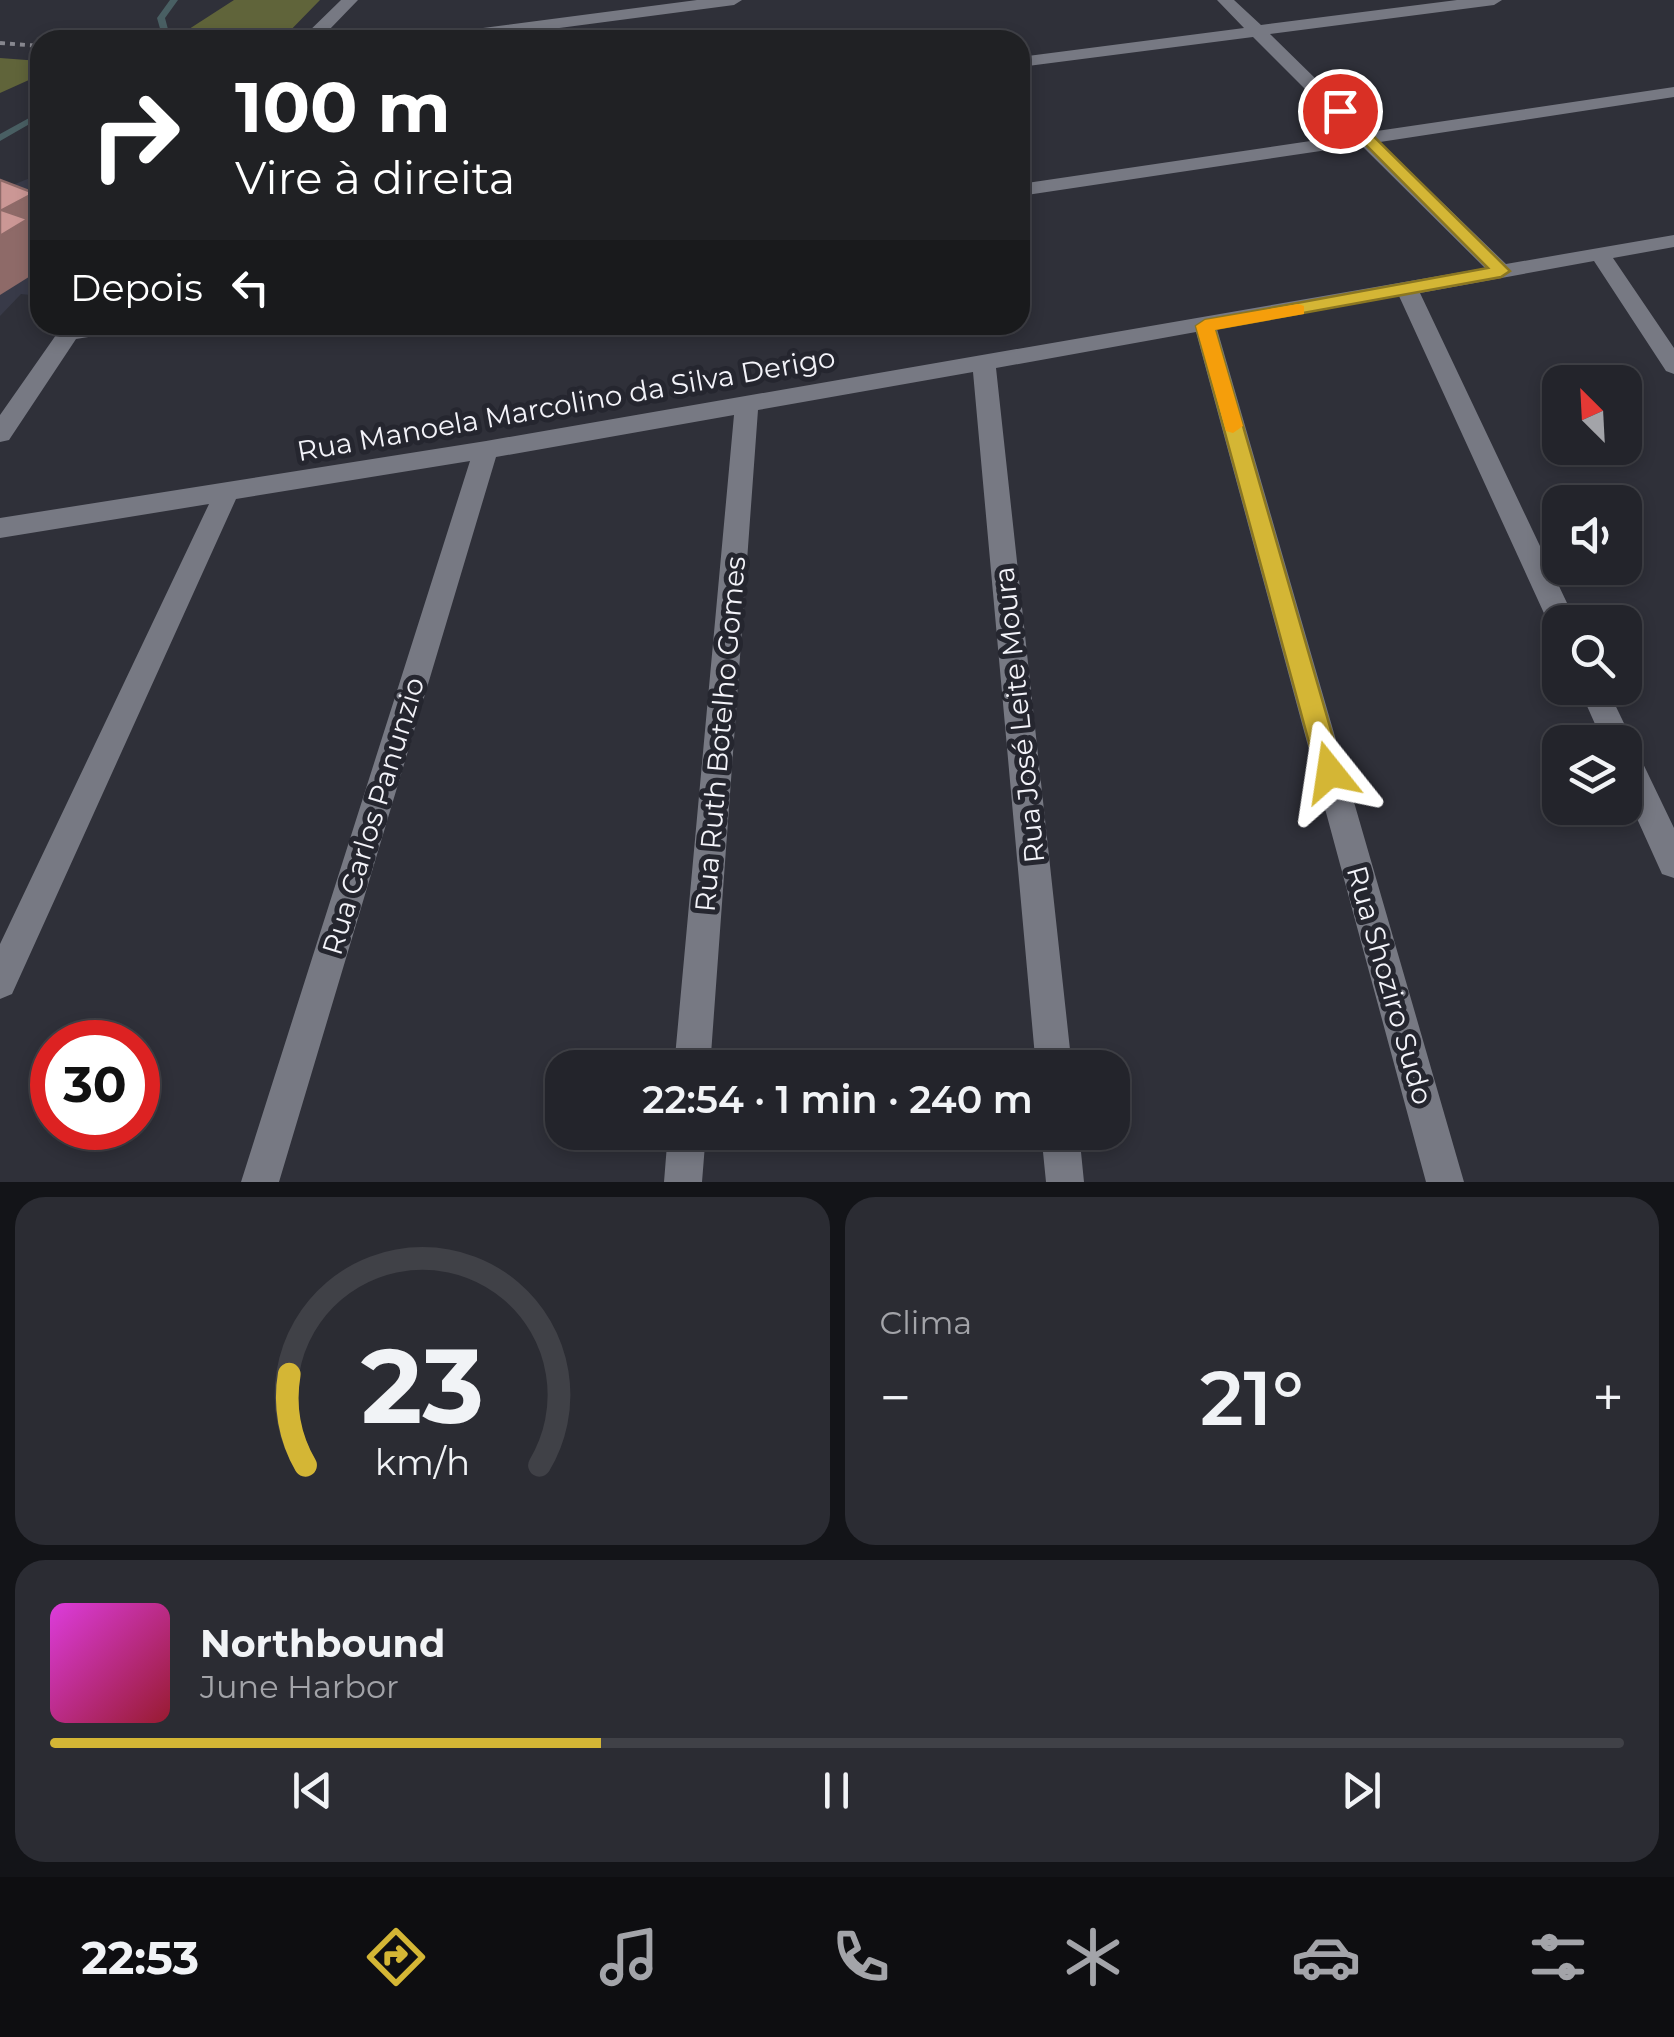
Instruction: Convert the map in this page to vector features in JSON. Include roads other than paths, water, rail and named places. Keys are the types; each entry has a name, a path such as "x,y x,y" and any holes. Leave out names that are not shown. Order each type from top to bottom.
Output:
{"street":[{"path":"319,30 350,0"},
{"path":"505,30 734,0"},
{"path":"1225,0 1501,271"},
{"path":"1030,61 1494,0"},
{"path":"1030,188 1674,92"},
{"name":"Rua Manoela Marcolino da Silva Derigo","path":"0,528 486,450 747,401 1205,326 1674,242"},
{"path":"1600,254 1674,366"},
{"path":"1408,290 1554,605"},
{"name":"Rua Shoziro Sudo","path":"1205,326 1445,1182"},
{"path":"0,434 67,335"},
{"name":"Rua José Leite Moura","path":"984,362 1052,1050"},
{"name":"Rua Ruth Botelho Gomes","path":"693,1050 747,401"},
{"name":"Rua Carlos Panunzio","path":"260,1182 486,450"},
{"path":"0,982 226,494"},
{"path":"1642,794 1674,863"},
{"path":"683,1182 686,1150"},
{"path":"1062,1150 1065,1182"}],"waterway":[{"path":"164,30 161,18 174,0"},
{"path":"0,138 30,121"}]}
